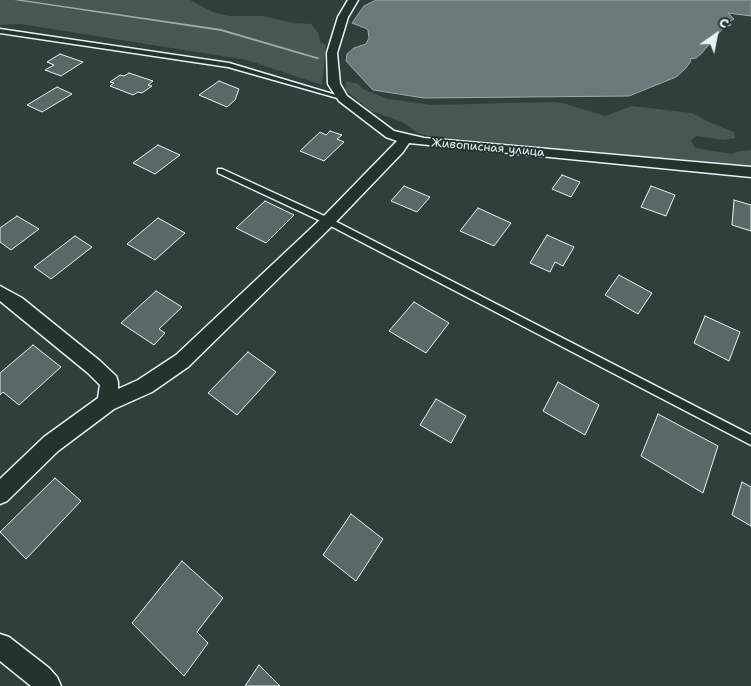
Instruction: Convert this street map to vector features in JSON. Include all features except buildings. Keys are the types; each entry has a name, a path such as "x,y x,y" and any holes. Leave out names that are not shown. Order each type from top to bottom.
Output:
{"street":[{"name":"Живописная улица","path":"353,0 343,17 331,57 334,84 343,98 390,134 405,139 751,172"},
{"path":"0,494 52,444 107,403 145,386 182,361 328,221 398,149 405,139"},
{"path":"0,293 16,303 109,382 107,403"},
{"path":"0,646 40,677 48,686"}],"lane":[{"path":"0,31 230,65 343,98"},
{"path":"220,171 328,221 751,440"}],"shaded area":[{"path":"0,0 190,0 213,12 229,16 263,16 293,23 311,24 318,33 320,42 326,45 322,85 247,60 20,24 0,25"},
{"path":"376,0 751,0 751,16 728,13 734,19 729,22 731,25 723,28 701,54 696,58 690,59 691,61 685,69 676,77 629,96 424,98 373,90 346,61 347,54 354,48 366,44 369,38 368,30 352,23 364,6"},
{"path":"346,81 358,84 363,89 388,99 432,105 552,102 563,103 605,116 632,106 692,113 734,132 735,138 724,140 697,136 691,140 695,148 732,154 751,150 751,167 428,136 418,133 402,122 371,111 345,90"}],"waterway":[{"path":"16,0 221,30 318,58"}]}
